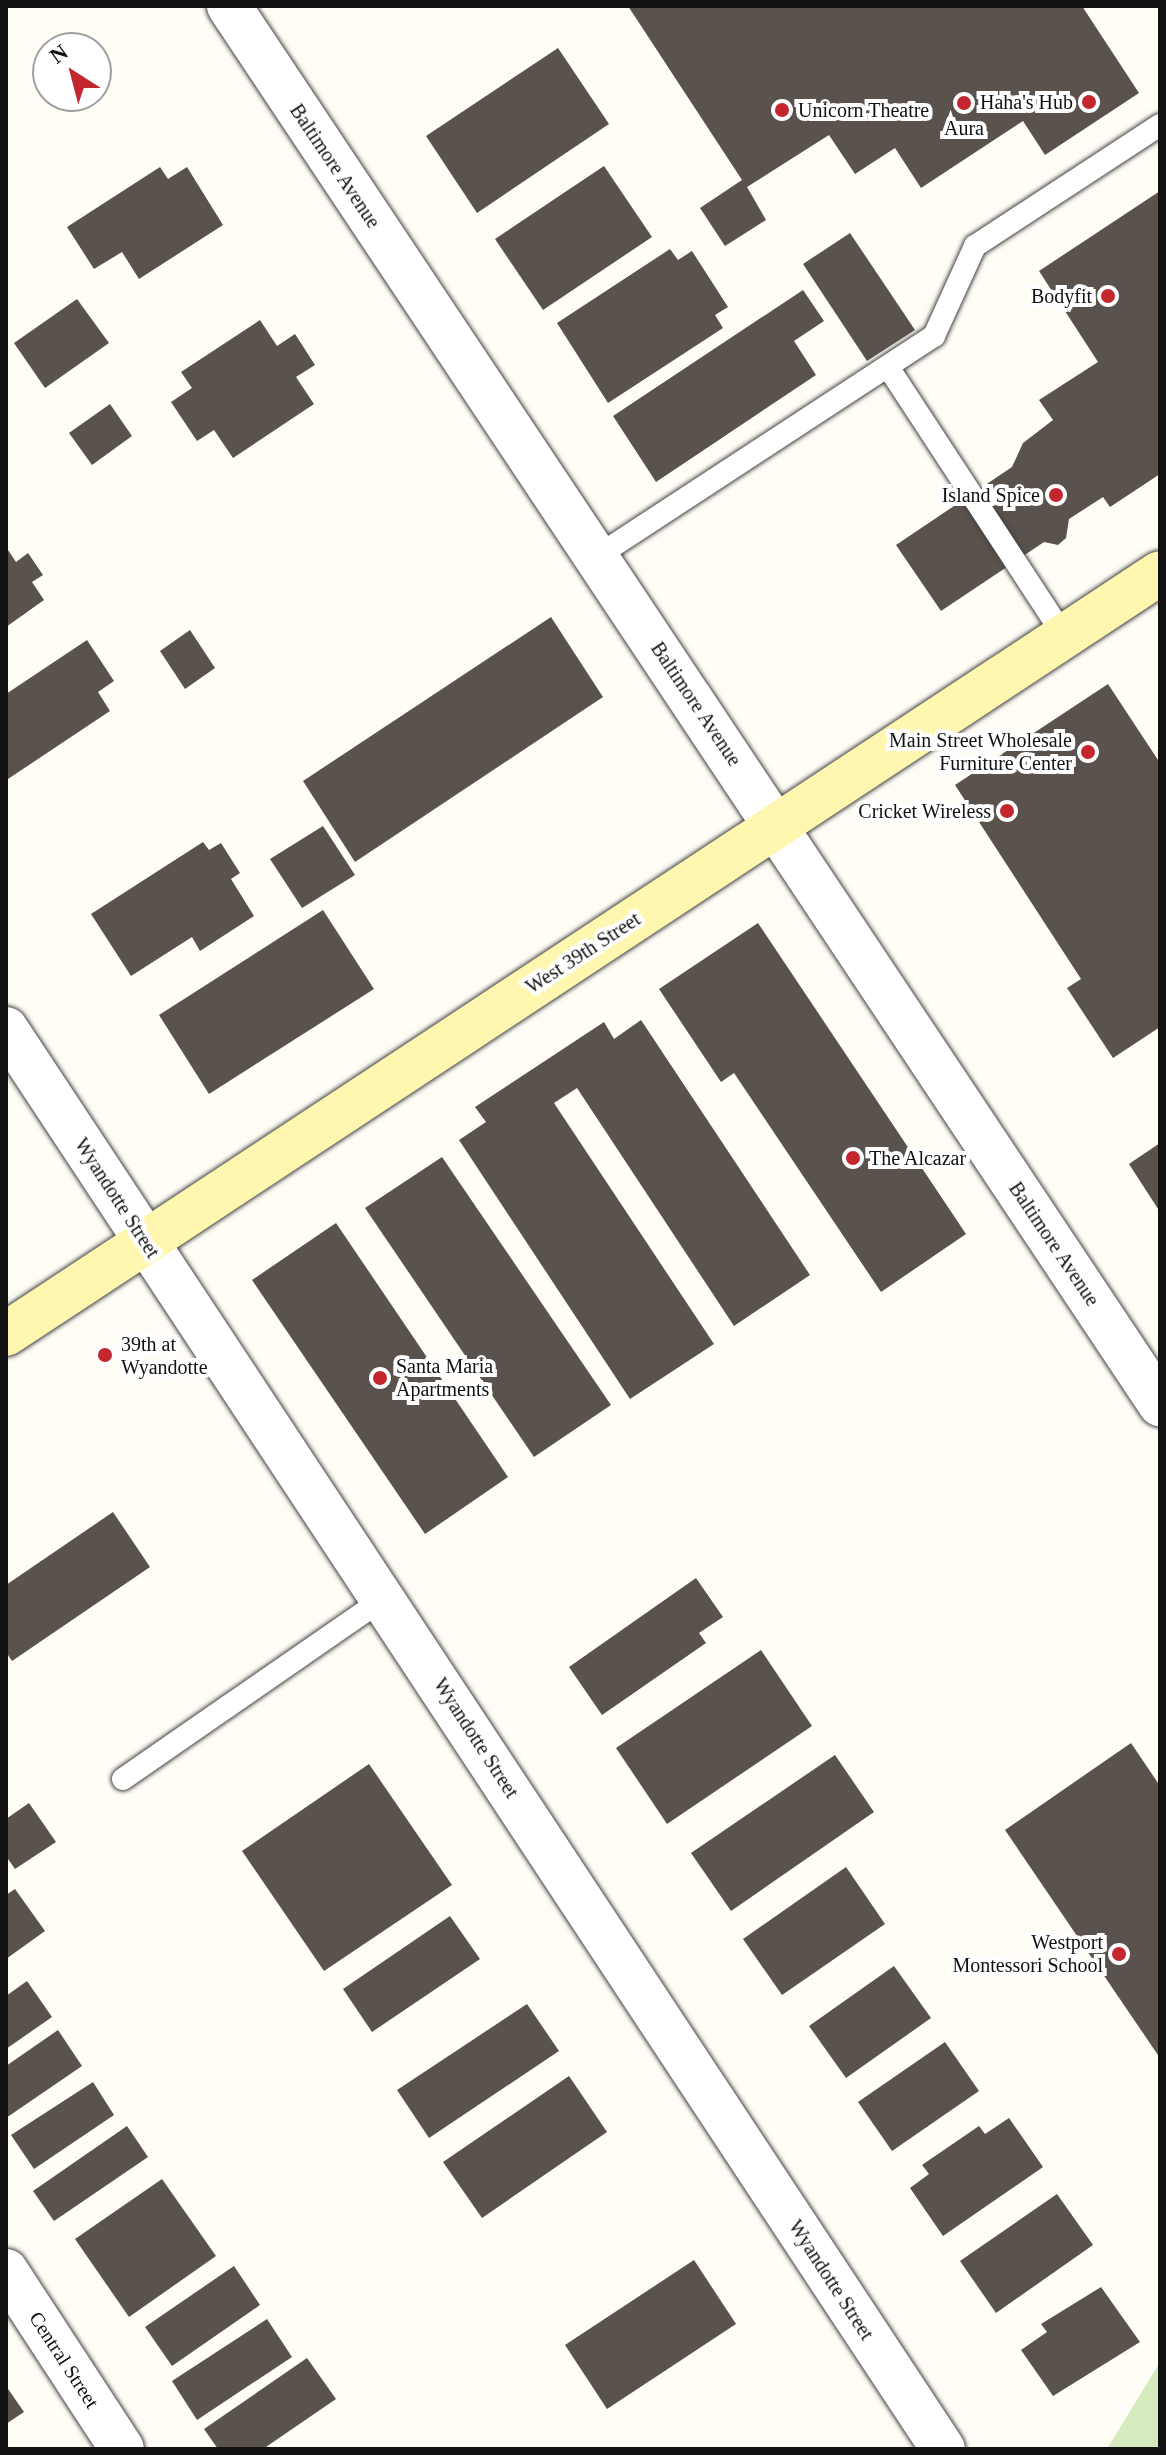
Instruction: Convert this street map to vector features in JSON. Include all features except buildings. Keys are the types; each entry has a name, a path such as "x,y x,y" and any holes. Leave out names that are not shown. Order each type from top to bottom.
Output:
{"main road":[{"name":"West 39th Street","path":"6,1334 1160,573"}],"street":[{"name":"Baltimore Avenue","path":"229,6 1160,1404"},
{"name":"Wyandotte Street","path":"6,1029 143,1242 384,1598 943,2449"},
{"name":"Central Street","path":"6,2271 122,2449"}],"lane":[{"path":"596,557 934,336 975,246 1160,125"},
{"path":"888,367 1064,636"},
{"path":"123,1779 384,1598"}],"green space":[{"path":"1160,2362 1160,2449 1107,2449"}],"place":[{"name":"Haha's Hub","path":"1089,102"},
{"name":"Aura","path":"964,103"},
{"name":"Unicorn Theatre","path":"782,110"},
{"name":"Bodyfit","path":"1108,296"},
{"name":"Island Spice","path":"1056,495"},
{"name":"Main Street Wholesale Furniture Center","path":"1088,752"},
{"name":"Cricket Wireless","path":"1007,811"},
{"name":"The Alcazar","path":"853,1158"},
{"name":"39th at Wyandotte","path":"105,1355"},
{"name":"Santa Maria Apartments","path":"380,1378"},
{"name":"Westport Montessori School","path":"1119,1954"}]}
